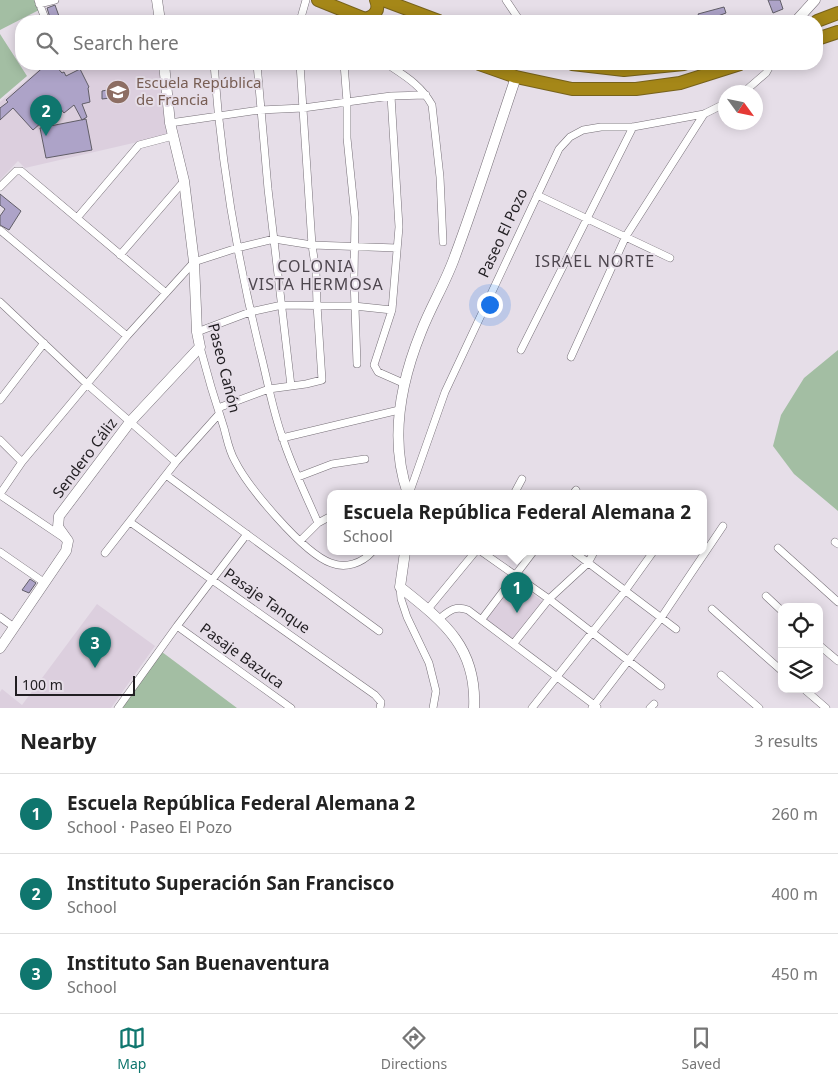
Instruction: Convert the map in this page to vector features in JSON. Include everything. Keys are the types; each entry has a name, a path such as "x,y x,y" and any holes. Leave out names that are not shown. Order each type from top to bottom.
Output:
{"highway":[{"path":"318,0 355,15"},
{"path":"374,15 378,8 376,0"},
{"path":"383,0 423,15"},
{"path":"823,20 838,14"},
{"path":"823,37 838,32"},
{"path":"496,70 516,77 572,89 636,89 680,83 721,70"}],"street":[{"path":"44,15 39,2 55,0"},
{"path":"158,0 158,15"},
{"path":"302,15 306,0"},
{"path":"506,0 516,15"},
{"path":"801,15 815,0"},
{"name":"Paseo Cañón","path":"165,70 170,123 184,181 194,262 197,332 218,411 234,460 251,488 300,540 330,563 348,566 365,560 369,555"},
{"path":"214,70 223,167 250,312 282,438 318,523"},
{"path":"257,70 260,110 291,386"},
{"path":"105,553 218,411 269,389 322,380 316,272 312,245 300,70"},
{"path":"344,70 347,138 355,217 354,306 357,364"},
{"path":"396,70 413,81 426,95 432,105 440,177 443,242"},
{"path":"752,85 768,70"},
{"path":"406,490 402,478 400,459 399,410 403,383 421,332 455,258 516,77"},
{"path":"170,123 260,110 303,108 391,96 426,95"},
{"path":"391,96 399,227 392,310 374,365 378,372 403,383"},
{"name":"Paseo El Pozo","path":"409,490 445,392 559,149 570,137 583,130 601,127 633,127 704,114 718,107"},
{"path":"571,357 626,236 704,114"},
{"path":"521,350 633,127"},
{"path":"78,218 139,145 173,136"},
{"path":"0,187 16,171 21,171 166,292"},
{"path":"120,255 184,181"},
{"path":"537,195 670,258"},
{"path":"0,230 127,336"},
{"path":"0,648 46,583 66,551 68,541 0,494 22,462 127,336 194,262 237,248 274,239 312,245 397,248"},
{"path":"0,302 88,385 176,462"},
{"path":"197,332 250,312 282,305 354,306 392,310"},
{"path":"0,400 44,343"},
{"name":"Sendero Cáliz","path":"68,541 58,527 59,516 130,422 200,347"},
{"path":"282,438 399,410"},
{"path":"0,440 22,462"},
{"path":"298,477 332,464 365,459"},
{"path":"166,475 379,631"},
{"path":"516,490 522,479"},
{"path":"300,540 318,523 327,518"},
{"name":"Pasaje Tanque","path":"130,522 376,695 381,702 380,708"},
{"path":"707,550 723,526"},
{"path":"118,708 247,534"},
{"path":"778,548 838,602"},
{"path":"0,552 46,583"},
{"path":"405,555 400,587 401,599 428,663 436,691 433,708"},
{"path":"428,609 473,555"},
{"path":"486,555 549,599 661,686"},
{"path":"482,619 531,555"},
{"path":"578,555 676,629"},
{"path":"514,643 549,599 588,562 592,555"},
{"path":"532,708 626,591 651,555"},
{"path":"439,619 453,608 462,608 482,619 595,707 661,618 703,555"},
{"path":"400,587 439,619 455,638 465,655 473,677 474,708"},
{"path":"766,596 778,607"},
{"path":"712,609 778,667"},
{"path":"0,617 14,627"},
{"name":"Pasaje Bazuca","path":"177,626 291,708"},
{"path":"823,648 838,661"},
{"path":"721,675 759,708"},
{"path":"809,693 826,708"}],"shaded area":[{"path":"39,70 159,70 168,135 25,168 18,161 0,180 0,102"},
{"path":"516,581 549,606 518,644 485,620"},
{"path":"97,604 155,646 111,708 0,708 0,692 2,689 22,705"}],"green space":[{"path":"0,0 35,0 39,10 29,15 15,15 15,22 0,30"},
{"path":"0,34 15,57 15,70 23,70 27,76 0,99"},
{"path":"838,350 838,511 794,474 773,446 781,415 804,378"},
{"path":"162,652 237,708 122,708"}],"building":[{"path":"768,0 780,0 783,9 773,13"},
{"path":"55,5 59,15 49,15 47,8"},
{"path":"724,7 726,13 721,15 698,14"},
{"path":"40,70 59,70 62,73 64,72 66,76 80,70 89,87 90,102 82,104 87,117 82,120 74,105 64,113 59,107 33,130 13,108 0,120 0,108 8,102 6,100"},
{"path":"124,87 125,97 110,100 110,98 102,99 102,91"},
{"path":"86,119 92,150 46,158 40,128"},
{"path":"0,194 21,211 9,230 0,225 0,216 5,209 0,205"},
{"path":"30,579 36,583 29,593 22,590"}],"place":[{"name":"Escuela República de Francia","path":"118,92"},
{"name":"Instituto Superación San Francisco","path":"46,136"},
{"name":"Escuela República Federal Alemana 2","path":"517,613"},
{"name":"Instituto San Buenaventura","path":"95,668"}],"district":[{"name":"ISRAEL NORTE","path":"595,261"},
{"name":"COLONIA VISTA HERMOSA","path":"316,275"}]}
